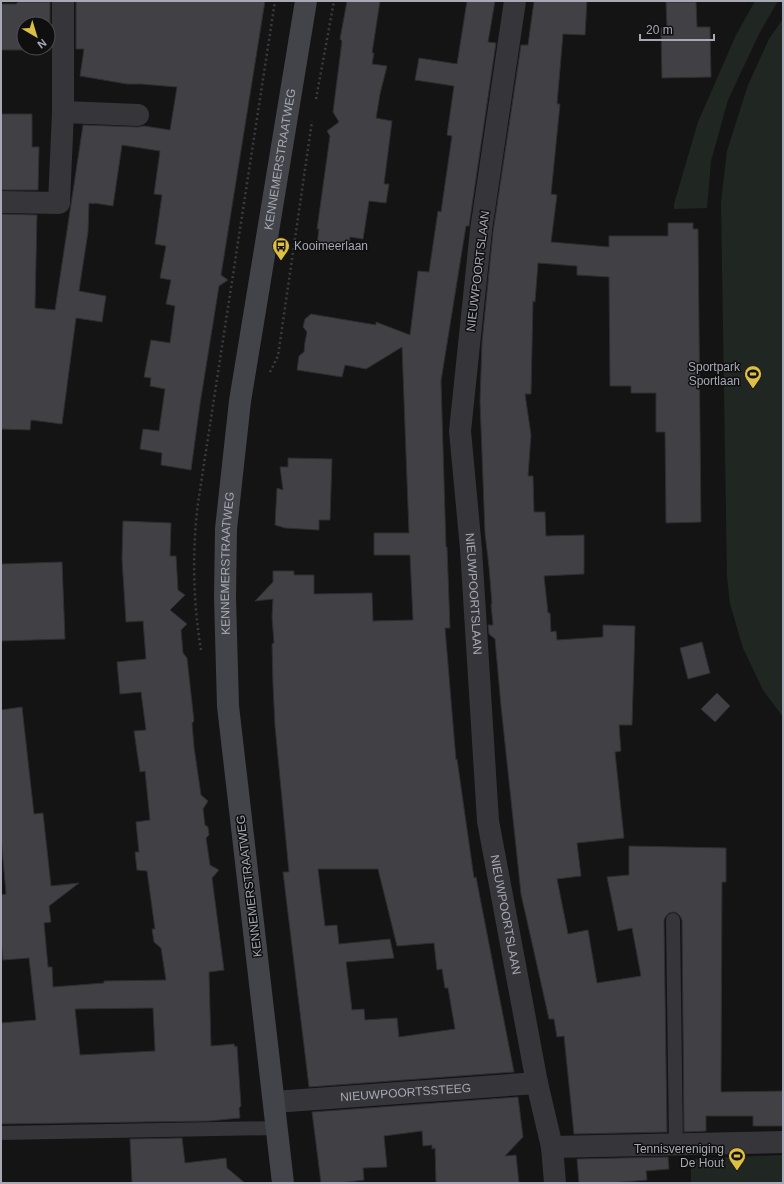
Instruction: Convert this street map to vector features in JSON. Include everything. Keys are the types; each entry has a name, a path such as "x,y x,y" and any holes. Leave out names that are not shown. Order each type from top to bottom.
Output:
{"main road":[{"name":"KENNEMERSTRAATWEG","path":"282,1183 228,706 225,597 226,529 240,400 306,1"}],"street":[{"path":"1,202 59,203 63,112 63,1"},
{"name":"NIEUWPOORTSLAAN","path":"515,1 481,230 460,431 471,549 488,821 537,1083 552,1146 555,1183"},
{"path":"63,112 138,115"},
{"name":"NIEUWPOORTSSTEEG","path":"274,1102 537,1083"},
{"path":"552,1146 783,1142"}],"lane":[{"path":"673,920 676,1144"},
{"path":"1,1134 276,1128"}],"path":[{"path":"326,44 334,1"}],"shaded area":[{"path":"755,1 778,1 759,34 728,100 711,161 707,208 674,209 674,204 698,122 736,35"},
{"name":"Sportpark Sportlaan","path":"783,19 783,717 763,690 743,648 730,604 727,576 721,202 727,151 748,85 769,39"},
{"name":"Tennisvereniging De Hout","path":"783,1155 783,1183 691,1183 691,1159"}],"building":[{"path":"76,1 265,1 221,275 228,280 219,286 191,470 161,465 162,453 140,449 143,429 159,431 165,389 150,386 151,378 144,377 151,340 170,343 175,306 166,304 171,280 160,278 166,246 155,244 162,195 154,194 160,151 122,145 113,206 89,203 88,232 79,291 106,296 102,322 76,318 62,424 31,420 30,430 1,429 1,214 37,215 35,308 55,310 83,125 144,126 170,130 177,87 127,84 80,76 84,49 76,49"},
{"path":"347,1 380,1 372,53 374,53 372,64 387,66 376,118 392,121 384,184 389,184 386,203 369,201 363,239 350,237 349,248 317,244 319,229 317,229 330,136 327,131 339,122 333,112 342,41 340,39"},
{"path":"467,1 495,1 488,42 496,43 469,226 466,226 441,381 450,628 445,628 456,760 457,759 474,878 476,877 514,1072 309,1087 283,872 289,872 275,726 272,644 274,643 272,617 273,599 255,601 273,582 273,571 294,571 294,575 314,575 314,594 372,593 373,621 413,620 410,555 374,555 374,533 409,533 402,347 366,369 345,365 342,377 297,370 299,356 304,352 307,332 303,327 305,319 311,314 376,325 376,322 410,335 418,271 429,272 438,211 441,212 452,136 447,135 454,86 415,80 419,58 457,64","holes":["318,869 378,869 397,946 434,943 437,970 442,969 445,988 448,988 455,1029 399,1037 397,1018 365,1020 364,1009 352,1010 346,962 394,958 390,939 339,944 337,925 325,926"]},
{"path":"534,1 587,1 585,35 563,34 557,104 560,104 551,194 557,195 551,242 609,247 609,236 668,236 668,223 693,223 693,229 698,229 701,522 666,523 665,432 656,432 656,393 631,393 631,386 610,386 609,277 577,275 577,266 538,263 535,302 533,301 531,394 525,394 531,435 528,476 533,476 534,512 545,512 546,536 584,535 584,574 544,576 548,613 550,613 551,632 556,631 557,640 603,637 603,625 635,626 632,725 619,725 621,751 615,752 624,838 577,843 581,876 557,879 568,934 588,930 597,983 641,976 632,928 618,931 607,877 629,875 629,846 726,848 726,882 722,882 721,1092 783,1091 783,1126 753,1126 753,1116 706,1116 706,1131 684,1132 682,920 677,913 673,912 669,913 664,920 667,1132 574,1134 564,1036 557,1037 554,1019 549,1019 521,894 495,639 489,634 488,625 493,625 485,533 480,401 482,342 493,232 521,45 528,45"},
{"path":"18,2 50,2 50,16 16,16 16,50 1,50 1,4 16,4"},
{"path":"666,2 696,2 697,27 710,27 711,77 662,78 661,28 667,27"},
{"path":"1,114 32,114 32,147 39,147 38,190 1,190"},
{"path":"288,458 332,459 330,520 319,520 319,530 285,528 275,525 277,488 283,490 280,467 288,467"},
{"path":"123,521 171,523 170,556 176,556 178,590 185,595 170,610 187,624 181,630 183,653 187,658 194,721 192,723 194,747 201,795 208,801 203,809 205,825 208,827 209,835 206,838 210,865 219,870 212,878 224,970 209,972 211,1046 234,1044 235,1047 237,1046 241,1106 239,1108 240,1118 209,1121 1,1124 1,1023 36,1020 29,958 3,960 1,940 1,895 6,894 1,836 1,710 22,707 34,814 43,813 51,886 79,883 49,906 51,922 44,923 48,967 52,967 53,987 104,983 104,981 166,980 161,948 154,942 152,929 155,929 147,871 137,870 135,852 139,852 136,822 150,820 145,771 140,772 134,731 146,730 141,692 120,694 117,662 146,659 143,621 126,622 122,559","holes":["153,1008 155,1051 80,1055 75,1009"]},
{"path":"62,562 65,639 1,641 1,564"},
{"path":"702,642 710,673 688,679 680,648"},
{"path":"717,693 730,706 715,722 701,709"},
{"path":"518,1097 523,1137 505,1156 516,1155 519,1183 436,1183 435,1148 432,1149 432,1145 423,1146 422,1131 384,1136 387,1167 363,1168 364,1180 340,1183 321,1183 312,1112"},
{"path":"182,1138 185,1163 226,1158 227,1168 245,1183 132,1183 130,1139"},
{"path":"668,1157 669,1169 646,1171 647,1180 610,1183 579,1183 577,1159"}],"place":[{"name":"Kooimeerlaan","path":"281,261"},
{"name":"Sportpark Sportlaan","path":"753,389"},
{"name":"Tennisvereniging De Hout","path":"737,1171"}]}
